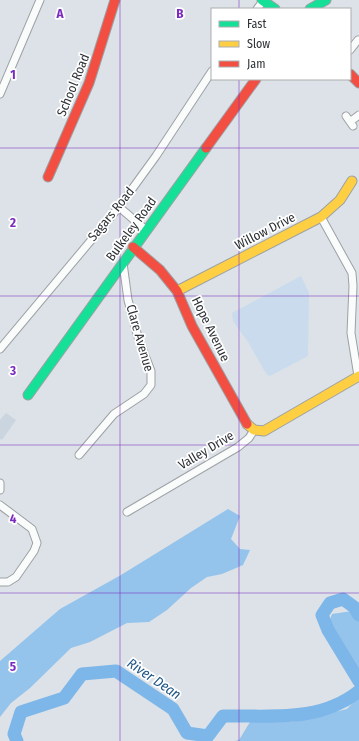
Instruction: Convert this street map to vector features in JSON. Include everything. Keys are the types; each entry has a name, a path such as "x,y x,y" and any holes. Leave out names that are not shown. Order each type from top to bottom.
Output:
{"street":[{"path":"0,94 40,0"},
{"name":"School Road","path":"48,177 94,70 102,48 108,16 114,0"},
{"path":"263,0 274,8"},
{"path":"312,8 326,0"},
{"path":"351,49 358,40"},
{"name":"Sagars Road","path":"0,349 119,207 156,156 211,73"},
{"path":"351,75 359,83"},
{"name":"Bulkeley Road","path":"28,395 133,247 255,80"},
{"path":"350,121 359,115"},
{"name":"Willow Drive","path":"177,291 321,217 340,200 352,181"},
{"path":"119,207 146,230"},
{"path":"254,430 264,431 359,376 352,333 352,273 321,217"},
{"name":"Hope Avenue","path":"133,247 160,270 177,291 196,334 247,424 254,430"},
{"name":"Clare Avenue","path":"79,455 114,414 144,394 151,385 150,371 138,337 128,300 123,262"},
{"name":"Valley Drive","path":"127,512 244,442 254,430"},
{"path":"0,483 0,490"},
{"path":"0,505 32,529 37,544 34,551 16,577 8,582 0,582"}],"shaded area":[{"path":"301,276 309,293 308,356 270,376 267,375 248,342 233,321 232,313"},
{"path":"6,413 16,420 2,440 0,439 0,420"},
{"path":"228,509 240,516 231,539 240,549 250,550 243,565 222,574 207,577 191,588 167,610 149,622 127,623 90,642 71,648 30,688 11,703 0,717 0,661 60,609 121,575"},
{"path":"359,610 359,672 327,628 332,614"},
{"path":"359,696 359,741 235,741 239,740 250,722 292,722 347,709"}],"waterway":[{"name":"River Dean","path":"359,615 354,607 343,599 330,603 322,615 328,630 359,681"},
{"name":"River Dean","path":"17,741 14,734 21,712 64,698 82,674 116,671 173,709 187,733 208,736 223,716 277,716 311,713 344,701 359,691"}],"traffic: fast":[{"path":"262,0 274,8"},
{"path":"312,8 326,0"},
{"path":"28,395 206,148"}],"traffic: slow":[{"path":"177,291 321,217 340,200 352,181"},
{"path":"247,424 254,430 264,431 359,376"}],"traffic: jam":[{"path":"48,177 89,83 115,0"},
{"path":"351,75 359,83"},
{"path":"206,148 255,80"},
{"path":"133,247 160,270 177,291 192,326 247,424"}]}
